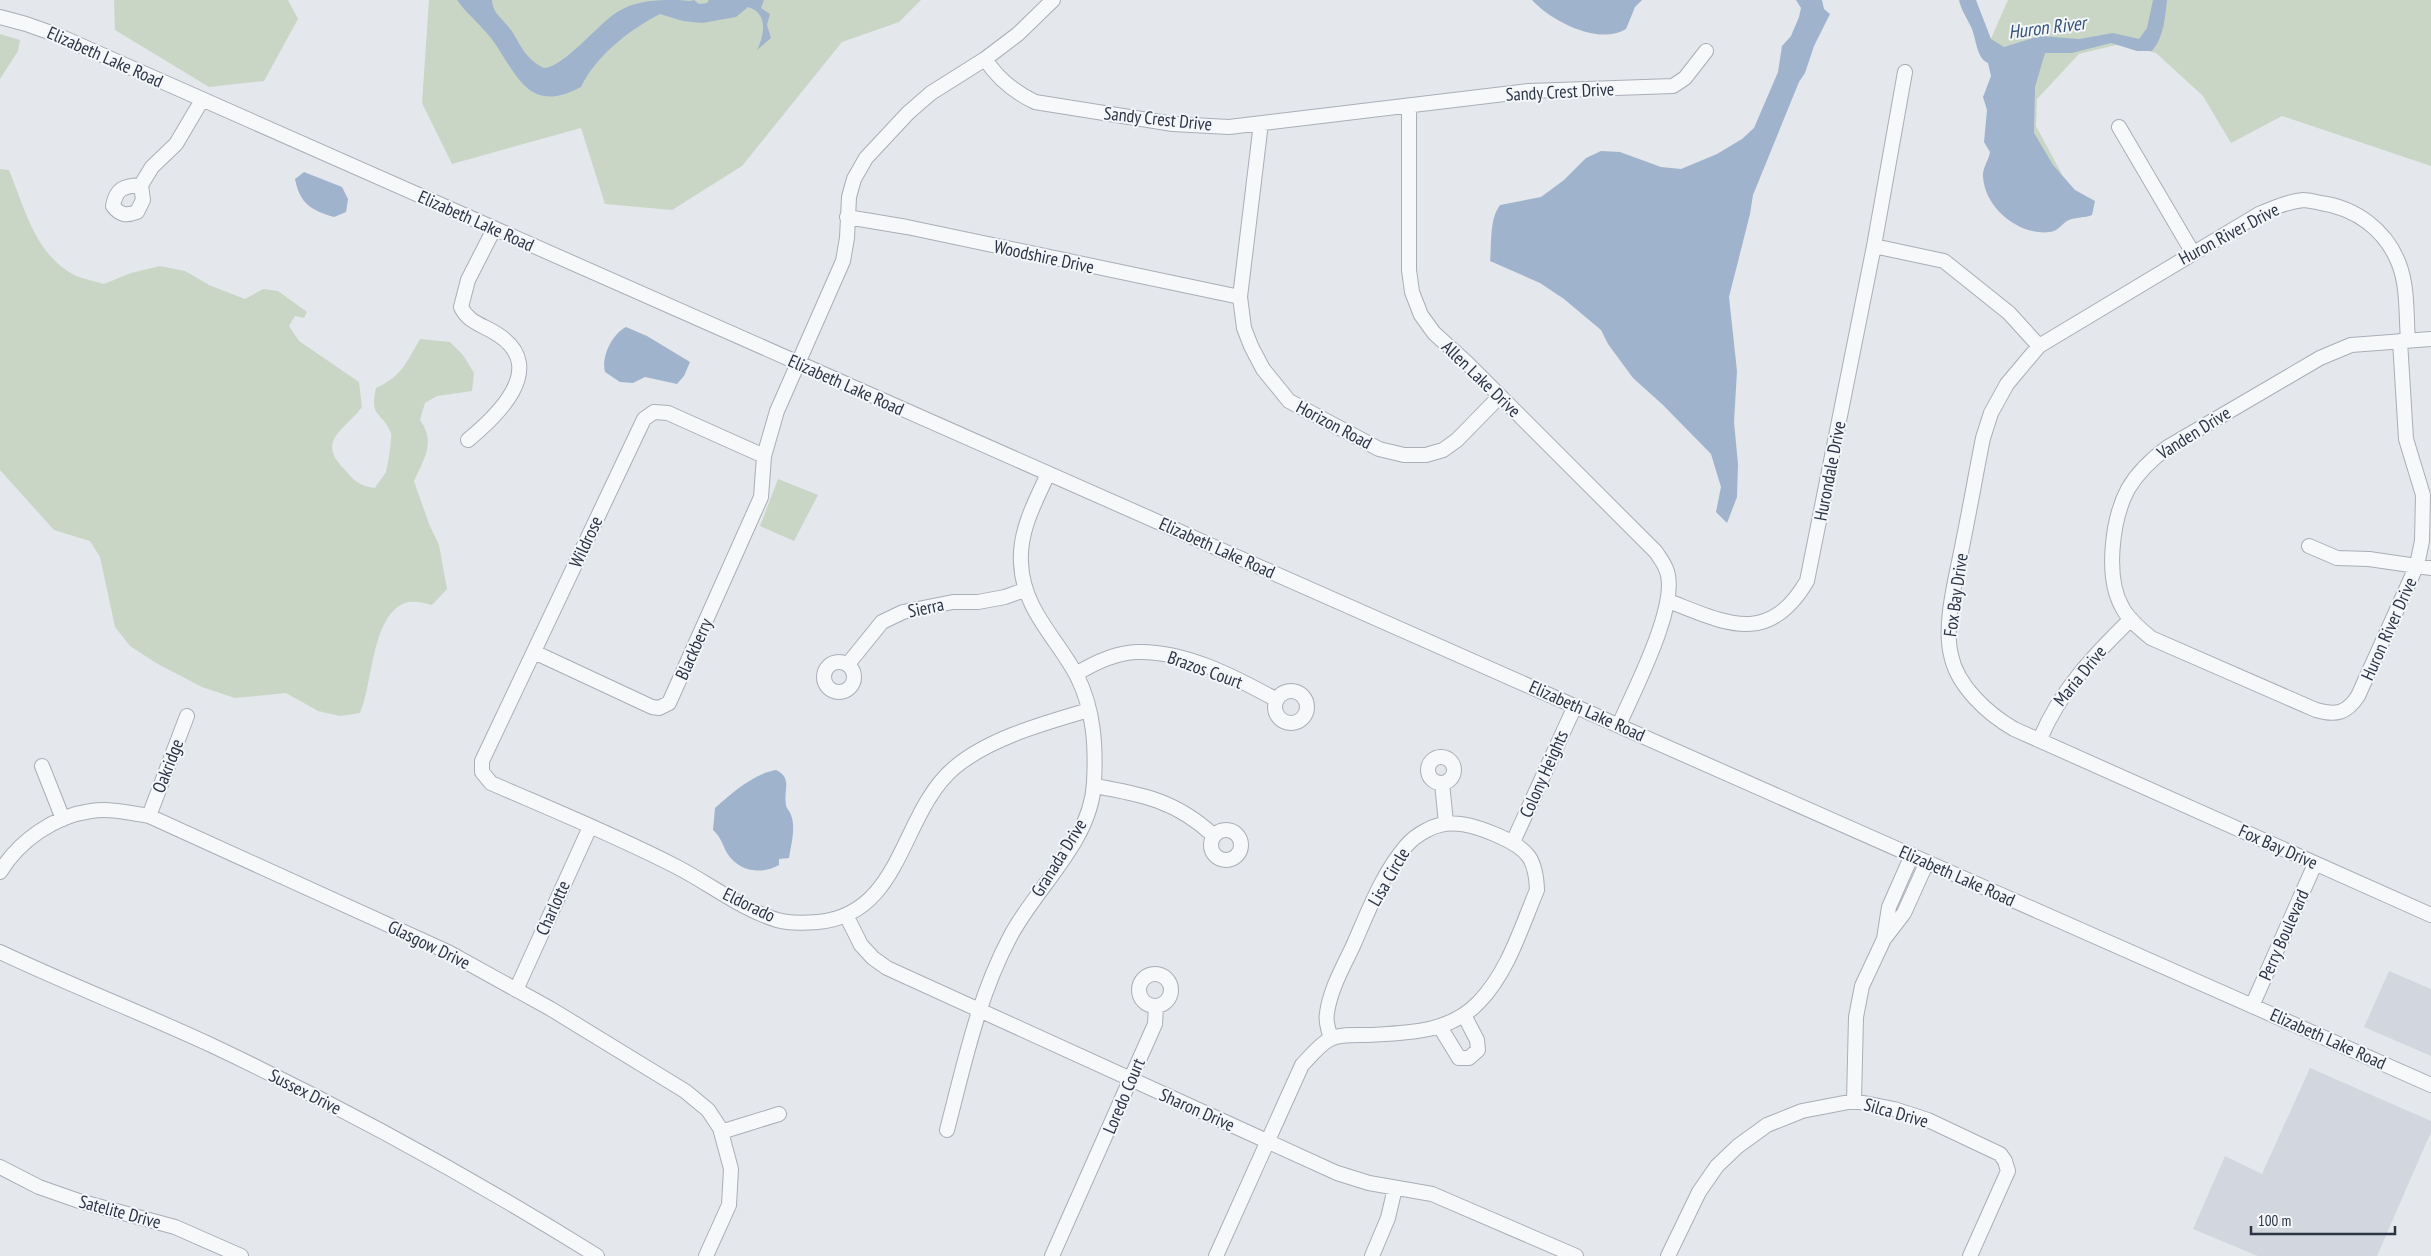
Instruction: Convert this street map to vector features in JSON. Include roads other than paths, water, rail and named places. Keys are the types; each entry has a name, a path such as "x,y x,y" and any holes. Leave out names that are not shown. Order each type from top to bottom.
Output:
{"street":[{"path":"764,456 776,412 832,290 843,261 848,238 847,218 854,179 866,158 908,114 931,94 985,59 1018,34 1052,0"},
{"name":"Elizabeth Lake Road","path":"0,17 47,31 2431,1085"},
{"name":"Sandy Crest Drive","path":"985,59 996,76 1018,94 1035,102 1173,124 1229,126 1529,92 1673,86 1685,78 1706,51"},
{"name":"Hurondale Drive","path":"1668,601 1723,622 1736,625 1751,625 1764,622 1784,608 1798,596 1807,581 1874,246 1905,72"},
{"path":"141,185 152,166 179,140 202,100"},
{"name":"Allen Lake Drive","path":"1409,106 1409,270 1412,292 1421,315 1434,332 1656,552 1667,569 1668,601"},
{"name":"Horizon Road","path":"1261,123 1240,297 1244,328 1251,346 1264,369 1289,401 1379,449 1404,455 1426,455 1442,450 1457,440 1500,396"},
{"path":"2119,127 2193,253"},
{"name":"Huron River Drive","path":"2039,346 2259,214 2283,204 2305,200 2352,211 2371,224 2387,242 2399,265 2404,340 2402,408 2406,439 2424,495 2422,540 2424,567 2358,696 2350,707"},
{"name":"Woodshire Drive","path":"847,218 907,227 1240,297"},
{"path":"468,440 494,418 506,402 515,387 520,363 514,348 499,335 465,316 461,307 468,280 494,229"},
{"path":"1874,246 1944,261 1998,303 2039,346"},
{"name":"Vanden Drive","path":"2350,707 2338,714 2316,710 2151,638 2123,610 2112,583 2115,539 2119,515 2128,489 2150,460 2168,447 2320,358 2351,345 2431,338"},
{"name":"Fox Bay Drive","path":"2039,346 2007,384 1991,413 1983,438 1954,594 1945,658 1985,708 2010,727 2431,915"},
{"name":"Wildrose","path":"491,783 477,773 482,761 644,419 653,408 764,456"},
{"name":"Blackberry","path":"534,652 652,707 659,708 669,703 761,497 764,456"},
{"name":"Granada Drive","path":"947,1130 978,1012 1010,936 1072,844 1088,810 1094,786 1095,741 1084,691 1076,674 1034,611 1024,590 1021,562 1024,534 1048,474"},
{"path":"2309,546 2337,558 2424,567"},
{"name":"Sierra","path":"848,664 882,622 903,612 953,602 978,602 1005,597 1024,590"},
{"path":"1619,725 1663,621 1668,601"},
{"name":"Maria Drive","path":"2040,739 2060,697 2101,648 2131,619"},
{"name":"Brazos Court","path":"1076,674 1107,658 1135,652 1157,654 1188,660 1214,670 1276,700"},
{"name":"Colony Heights","path":"1513,842 1575,706"},
{"name":"Eldorado","path":"491,783 677,867 754,910 777,920 807,923 846,917 881,890 926,800 954,768 976,752 994,743 1088,710"},
{"name":"Oakridge","path":"149,816 187,716"},
{"path":"42,766 62,819"},
{"path":"1442,783 1446,824"},
{"path":"1094,786 1155,798 1185,813 1214,836"},
{"name":"Glasgow Drive","path":"0,872 10,856 40,830 62,819 90,811 115,810 149,816 439,948 516,990 685,1091 708,1110 721,1132 731,1169 729,1205 706,1256"},
{"name":"Lisa Circle","path":"1458,823 1485,830 1513,842 1531,858 1536,874 1537,890 1496,981 1478,1003 1464,1014 1440,1027 1410,1033 1354,1035 1331,1039 1326,1015 1330,1001 1390,870 1415,836 1428,829 1458,823"},
{"name":"Charlotte","path":"516,990 590,827"},
{"path":"1854,1101 1858,1001 1884,939 1889,907 1912,855"},
{"path":"1884,939 1904,913 1927,862"},
{"name":"Perry Boulevard","path":"2252,1006 2316,864"},
{"name":"Sharon Drive","path":"846,917 861,945 873,958 887,968 978,1012 1350,1178 1432,1194 1576,1256"},
{"name":"Sussex Drive","path":"0,952 210,1045 319,1098 524,1210 596,1256"},
{"name":"Loredo Court","path":"1052,1256 1155,1024 1156,1006"},
{"path":"1440,1027 1459,1058 1469,1058 1478,1050 1477,1040 1464,1014"},
{"path":"1216,1256 1302,1065 1331,1039"},
{"name":"Silca Drive","path":"1668,1256 1699,1192 1717,1166 1738,1146 1767,1125 1802,1111 1854,1101 1894,1109 1928,1120 1994,1150 2005,1161 2008,1171 1970,1256"},
{"path":"721,1132 779,1114"},
{"name":"Satelite Drive","path":"0,1167 39,1186 79,1201 175,1227 241,1256"},
{"path":"1372,1256 1388,1218 1395,1188"}],"water":[{"path":"457,0 492,0 494,9 526,53 533,61 544,68 551,66 570,54 606,20 621,10 629,6 653,1 694,0 699,4 707,3 709,0 764,0 761,8 770,14 767,25 771,38 757,50 763,32 762,20 755,10 748,7 736,17 702,23 683,21 660,14 637,27 615,44 595,65 581,87 563,95 548,96 536,93 517,77 491,38"},
{"path":"1532,0 1642,0 1635,7 1626,29 1603,35 1589,33 1563,23 1540,8"},
{"path":"1796,0 1822,0 1824,9 1830,14 1814,46 1805,73 1799,82 1753,195 1729,297 1737,371 1734,422 1738,464 1737,497 1727,523 1716,512 1721,487 1711,454 1663,405 1633,378 1608,344 1601,330 1564,299 1540,283 1490,261 1492,232 1496,211 1500,205 1541,197 1564,180 1586,158 1601,151 1620,152 1661,167 1681,169 1717,154 1742,139 1754,128 1778,72 1782,46 1791,36 1799,17 1801,8"},
{"path":"1959,0 1976,0 1991,39 2004,47 2040,36 2079,39 2113,33 2139,39 2147,28 2153,0 2167,0 2165,20 2159,40 2152,51 2137,51 2111,43 2072,53 2045,53 2035,87 2034,133 2053,165 2075,190 2095,201 2092,215 2069,220 2058,229 2050,232 2038,232 2016,225 1997,209 1990,199 1983,177 1990,152 1984,142 1987,110 1983,97 1991,76 1988,63 1978,52 1972,30"},
{"path":"304,172 342,187 348,199 346,212 334,217 319,212 308,205 297,188 295,179"},
{"path":"626,327 647,336 690,362 684,376 677,384 645,377 633,383 620,382 605,372 606,353 609,346 616,335"},
{"path":"776,770 781,773 786,781 785,800 793,825 789,858 779,859 779,865 765,870 758,871 744,868 727,853 720,838 713,830 715,808 751,780"}],"water label":[{"name":"Huron River","path":"2047,27"}]}
